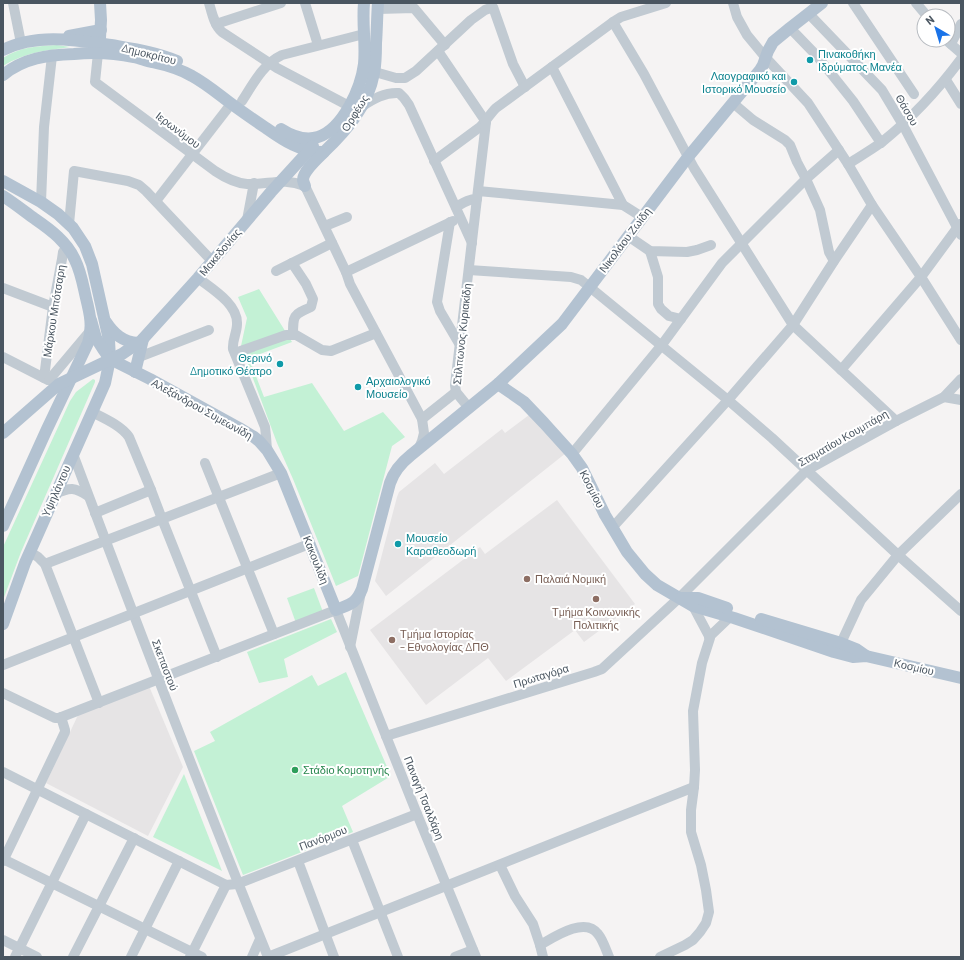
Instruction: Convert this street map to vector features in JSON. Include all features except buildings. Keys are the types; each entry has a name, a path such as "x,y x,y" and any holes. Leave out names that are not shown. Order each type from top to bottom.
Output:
{"main road":[{"path":"99,48 101,30 100,3"},
{"name":"Ορφέως","path":"305,186 303,180 304,175 346,130 355,106 364,64 364,3"},
{"name":"Νικολάου Ζωίδη","path":"469,408 498,384 562,324 688,157 760,70 773,42 822,3"},
{"name":"Ορφέως","path":"322,136 342,119 369,90 374,72 378,6"},
{"path":"49,40 101,30"},
{"name":"Δημοκρίτου","path":"3,50 11,46 35,40 67,40 99,48 115,54 165,65 200,81 290,135 300,138 316,138 322,136"},
{"name":"Δημοκρίτου","path":"3,76 22,63 35,59 78,53 99,48"},
{"name":"Δημοκρίτου","path":"236,103 274,134 290,144 308,151"},
{"name":"Μακεδονίας","path":"110,359 127,351 141,341 322,136"},
{"path":"308,151 324,152"},
{"path":"3,181 58,214 69,224 80,238 90,258 95,276 109,340 110,359"},
{"path":"3,196 60,238 75,258 80,271 91,325 102,349 110,359"},
{"path":"105,320 118,336 128,342 141,341 135,372"},
{"path":"3,526 88,343 91,325"},
{"path":"3,433 38,402 49,382 61,382 110,359"},
{"name":"Αλεξάνδρου Συμεωνίδη","path":"110,359 257,439 267,450 281,473"},
{"name":"Υψηλάντου","path":"3,624 30,552 105,383 110,359"},
{"name":"Κοσμίου","path":"498,384 524,402 572,454 582,468 612,528 630,556 645,574 661,588 693,606 834,652 853,656 866,656 961,678"},
{"path":"38,402 47,408 51,420"},
{"path":"336,610 355,601 362,589 393,476 399,466 469,408"},
{"name":"Κακουλίδη","path":"281,473 336,610"},
{"name":"Κοσμίου","path":"679,598 698,598 841,643 856,649 866,656"}],"street":[{"path":"13,3 21,43"},
{"path":"209,3 216,24 222,32 283,71 355,106 388,94 400,93"},
{"path":"216,24 281,3"},
{"path":"306,3 318,45"},
{"path":"434,161 486,122 496,108 613,22 622,17 666,3"},
{"path":"733,3 737,17 744,31 766,58 808,103 848,164 872,205 921,277 961,340"},
{"path":"853,3 914,94"},
{"path":"378,6 414,8 441,48 486,122"},
{"path":"364,64 366,69 374,72 405,78 416,71 471,20 485,10 493,7 513,64 525,87"},
{"name":"Θάσου","path":"809,14 880,88 903,125 960,228"},
{"path":"613,22 644,74 688,157 793,325 896,421"},
{"path":"790,28 817,56 853,101 881,143"},
{"path":"156,201 192,155 269,63 282,55 364,34"},
{"name":"Ιερωνύμου","path":"99,48 95,82 215,171 229,179 245,184 282,181 305,186"},
{"path":"40,202 44,127 52,56"},
{"path":"848,164 881,143 903,125 936,92 961,60"},
{"path":"552,67 623,204 642,218"},
{"path":"400,78 400,93 409,105 472,243"},
{"path":"946,80 961,104"},
{"path":"733,103 753,120 789,143 792,147 797,162 821,213 829,252 834,261"},
{"name":"Στίλπωνος Κυριακίδη","path":"469,408 456,392 455,385 486,122"},
{"path":"572,454 661,346 722,263 806,179 839,150"},
{"path":"69,224 74,171 128,181 141,187 156,201 212,261"},
{"path":"247,220 254,183"},
{"path":"305,186 325,226 350,284 422,419 424,433 419,448"},
{"path":"456,207 478,195 623,204"},
{"path":"612,528 728,400 793,325 872,205"},
{"path":"325,226 347,217"},
{"path":"346,272 460,217"},
{"path":"450,222 437,302 440,311 460,345"},
{"path":"841,370 921,277 960,228"},
{"path":"628,236 650,251 687,252 711,245"},
{"path":"276,271 332,243"},
{"name":"Μάρκου Μπότσαρη","path":"49,382 53,307 63,252 67,246"},
{"path":"650,251 658,277 658,304 669,316 681,320"},
{"path":"292,263 306,284 313,299 311,307 297,314 294,319 293,335"},
{"path":"469,270 571,277 581,280 728,400 772,438 898,555 960,609"},
{"path":"198,278 229,303 236,313 237,326 232,344 265,427 267,450"},
{"path":"3,288 53,307"},
{"path":"3,357 49,382 91,325"},
{"path":"139,357 209,330"},
{"path":"235,354 283,336 293,335 322,350 328,351 376,333"},
{"name":"Σταματίου Κουμπάρη","path":"679,598 807,470 896,421 944,397 961,379"},
{"path":"422,419 456,392"},
{"path":"944,397 961,400"},
{"path":"92,412 126,432 130,439 217,657"},
{"name":"Σκεπαστού","path":"73,454 132,614 237,884 268,957"},
{"path":"205,463 274,634"},
{"path":"45,564 281,473"},
{"path":"55,494 65,490 74,489 80,490 88,496"},
{"path":"95,514 151,490"},
{"path":"841,643 861,600 898,555 961,494"},
{"path":"3,665 309,544"},
{"path":"30,552 45,564 99,703"},
{"path":"350,647 362,589"},
{"name":"Πρωταγόρα","path":"386,736 597,671 606,666 679,598"},
{"path":"660,957 675,954 693,940 706,923 709,912 701,865 691,832 691,810 694,787 695,753 693,711 702,663 710,638 693,606"},
{"path":"3,693 55,718 61,717 336,610"},
{"name":"Κακουλίδη","path":"336,610 350,647"},
{"path":"709,637 730,617"},
{"name":"Παναγή Τσαλδάρη","path":"350,647 474,953"},
{"path":"61,717 65,730 38,790 3,860 145,929 191,955 202,957"},
{"path":"3,772 226,885 191,955"},
{"path":"268,957 694,787"},
{"path":"18,953 86,814"},
{"name":"Πανόρμου","path":"226,885 237,884 417,814"},
{"path":"73,957 134,838"},
{"path":"352,840 398,957"},
{"path":"131,957 179,861"},
{"path":"298,861 334,957"},
{"path":"500,865 515,896 533,924 543,957"},
{"path":"540,945 566,931 580,927 588,927 592,928 598,934 609,957"},
{"path":"252,957 260,939"},
{"path":"3,940 18,953 37,957"},
{"path":"455,957 474,953"}],"shaded area":[{"path":"529,415 566,453 386,596 375,581 399,492 435,463 444,474 502,429 505,433"},
{"name":"Παλαιά Νομική","path":"557,500 635,604 584,642 575,630 506,681 488,658 426,705 370,630 480,547 485,554"},
{"path":"149,686 183,767 148,836 46,783 79,713"}],"green space":[{"path":"57,45 70,47 27,55 11,61 3,66 3,58 16,51"},
{"path":"259,289 292,342 249,358 264,397 312,383 344,431 383,412 405,437 392,446 358,576 336,586 277,443 241,346 247,318 238,297"},
{"path":"93,379 95,382 21,552 3,600 3,547 70,401 76,392"},
{"path":"314,588 323,612 296,623 287,598"},
{"path":"331,619 337,632 284,659 288,677 259,683 247,652"},
{"name":"Στάδιο Κομοτηνής","path":"346,672 391,776 342,806 353,832 243,875 194,751 215,741 210,732 312,675 318,686"},
{"path":"184,774 222,871 153,837"}],"place":[{"name":"Πινακοθήκη Ιδρύματος Μανέα","path":"810,60"},
{"name":"Λαογραφικό και Ιστορικό Μουσείο","path":"794,82"},
{"name":"Θερινό Δημοτικό Θέατρο","path":"280,364"},
{"name":"Αρχαιολογικό Μουσείο","path":"358,387"},
{"name":"Μουσείο Καραθεοδωρή","path":"398,544"},
{"name":"Παλαιά Νομική","path":"527,579"},
{"name":"Τμήμα Κοινωνικής Πολιτικής","path":"596,599"},
{"name":"Τμήμα Ιστορίας – Εθνολογίας ΔΠΘ","path":"392,640"},
{"name":"Στάδιο Κομοτηνής","path":"295,770"}]}
